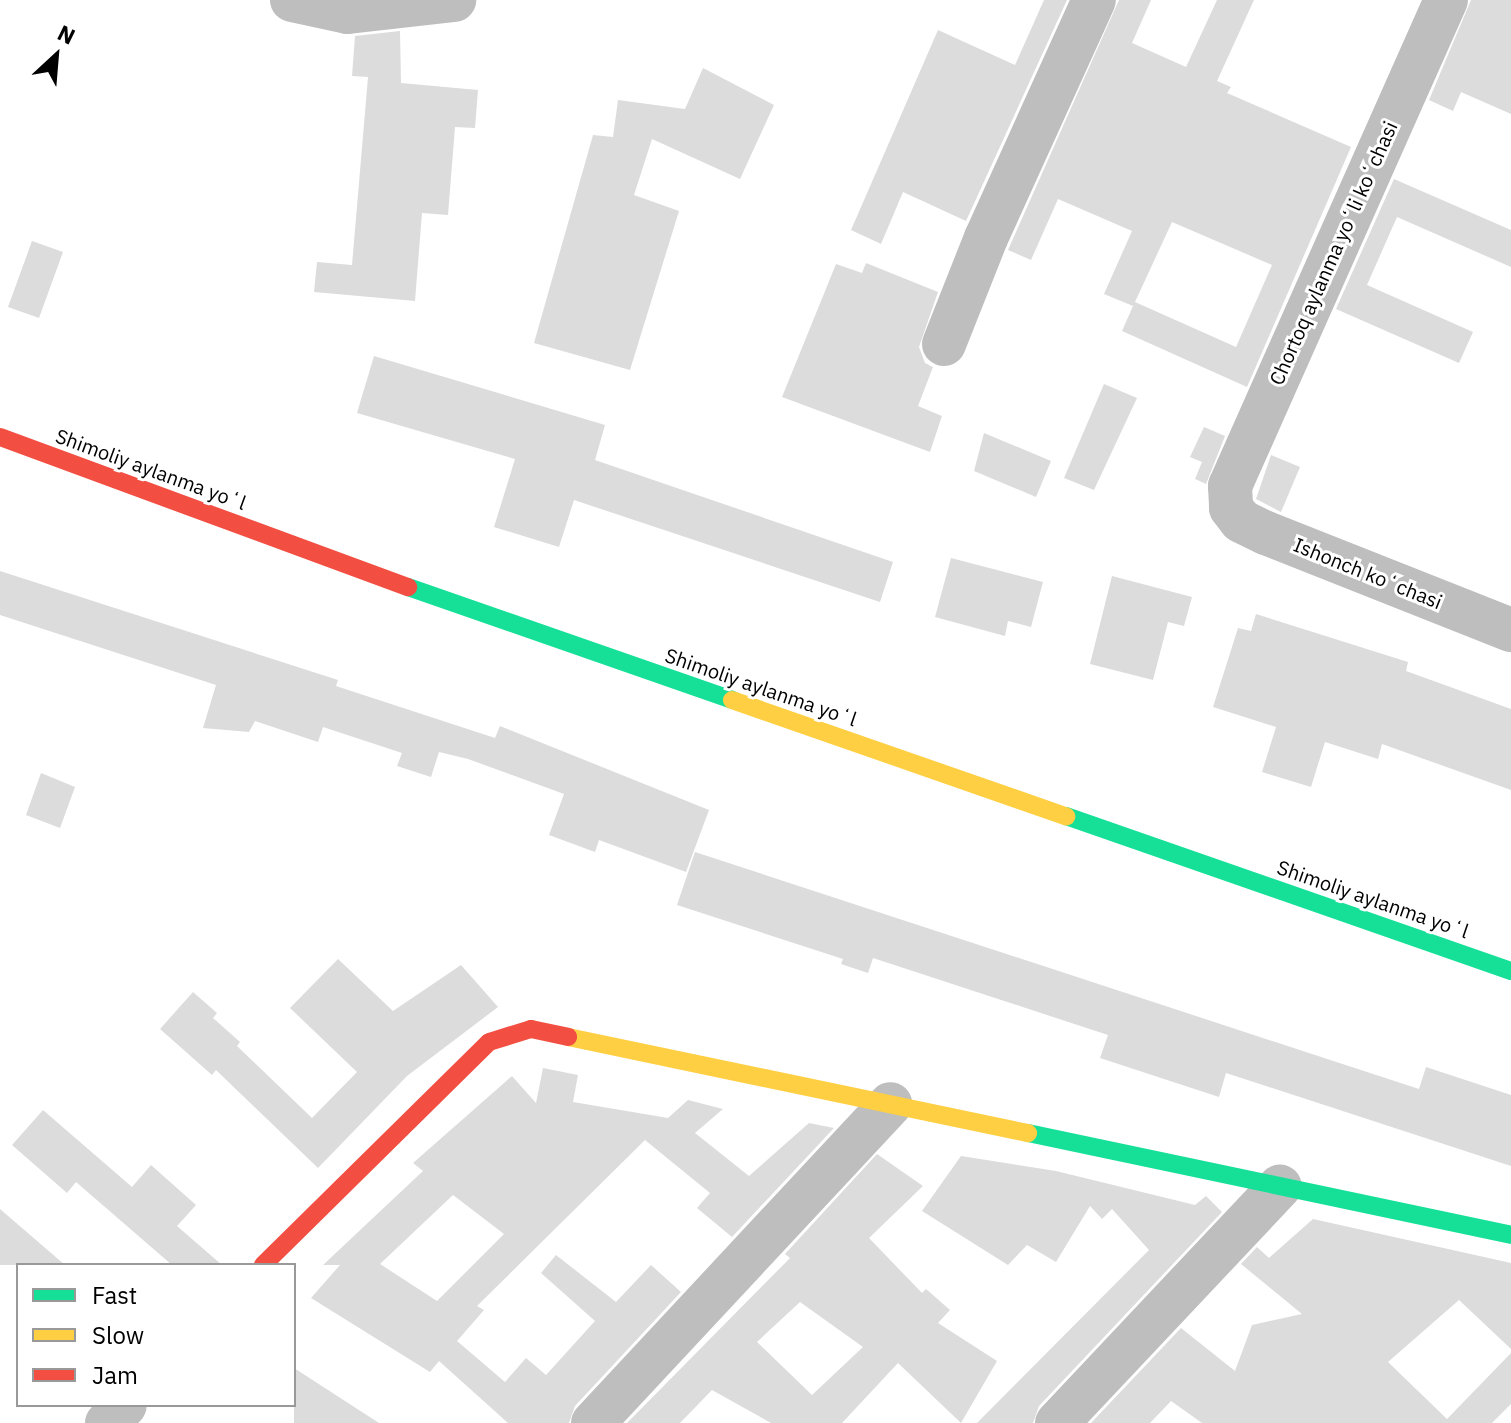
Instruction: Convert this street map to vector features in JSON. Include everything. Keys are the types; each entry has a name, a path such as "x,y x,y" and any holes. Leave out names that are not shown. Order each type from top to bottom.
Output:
{"main road":[{"name":"Shimoliy aylanma yoʻl","path":"0,437 388,580 1511,971"},
{"path":"265,1263 463,1063 506,1034 531,1029 1511,1235"}],"street":[{"path":"292,0 348,12 454,0"},
{"path":"944,344 986,238 1094,0"},
{"name":"Chortoq aylanma yoʻli koʻchasi","path":"1231,508 1230,486 1446,0"},
{"name":"Ishonch koʻchasi","path":"1231,508 1241,521 1266,533 1511,630"},
{"path":"593,1423 890,1104"},
{"path":"1057,1423 1280,1186"},
{"path":"107,1423 123,1407"}],"building":[{"path":"1044,0 1067,0 966,221 903,192 881,244 851,230 938,30 1015,65"},
{"path":"1119,0 1151,0 1132,43 1186,67 1217,0 1254,0 1217,81 1231,87 1227,93 1351,147 1247,387 1122,331 1133,306 1104,294 1132,231 1058,199 1031,260 1008,250","holes":["1172,222 1272,265 1236,347 1135,302"]},
{"path":"1471,0 1511,0 1511,114 1461,92 1453,111 1429,100"},
{"path":"400,31 401,83 478,90 475,128 455,127 448,215 422,213 415,301 314,292 317,262 352,265 368,77 352,76 355,36"},
{"path":"703,68 774,105 740,179 652,139 634,195 679,211 630,370 534,343 593,135 613,137 618,100 685,109"},
{"path":"1394,179 1511,230 1511,267 1397,217 1367,285 1473,332 1459,363 1336,309"},
{"path":"32,241 63,252 39,318 8,307"},
{"path":"866,263 938,292 919,347 925,363 933,367 918,406 942,416 930,452 782,397 836,264 862,273"},
{"path":"374,356 605,425 595,460 893,562 880,602 574,500 559,547 494,527 515,459 357,413"},
{"path":"1104,384 1137,398 1094,490 1064,478"},
{"path":"1204,427 1225,436 1206,484 1195,479 1202,462 1190,457"},
{"path":"984,433 1051,461 1036,497 974,471"},
{"path":"1271,455 1300,467 1281,512 1256,499"},
{"path":"951,558 1043,582 1031,627 1008,621 1005,636 935,617"},
{"path":"0,571 338,680 336,686 495,738 500,726 709,810 686,872 599,840 595,852 549,835 564,794 468,759 439,752 431,777 397,766 402,753 323,727 318,742 255,721 249,732 203,728 216,685 0,615"},
{"path":"1112,576 1192,597 1184,626 1168,622 1153,680 1090,664"},
{"path":"1256,614 1408,662 1406,671 1511,709 1511,790 1382,744 1378,759 1325,742 1311,787 1262,772 1276,727 1213,707 1238,628 1251,631"},
{"path":"41,773 75,787 60,828 26,815"},
{"path":"695,852 1419,1089 1426,1067 1511,1095 1511,1166 1226,1073 1219,1097 1100,1058 1108,1035 873,958 868,973 841,964 843,959 677,905"},
{"path":"338,959 393,1011 461,965 498,1007 407,1076 318,1168 216,1070 212,1075 160,1029 193,992 217,1013 213,1018 240,1042 237,1046 312,1118 357,1072 290,1008"},
{"path":"543,1068 578,1075 573,1102 668,1118 688,1100 723,1109 695,1133 749,1176 809,1123 834,1128 732,1237 697,1208 710,1193 645,1140 477,1306 484,1310 457,1341 505,1382 526,1358 546,1375 595,1321 541,1273 556,1255 616,1302 651,1265 681,1292 575,1406 569,1423 508,1423 439,1361 430,1372 311,1298 340,1265 323,1265 423,1171 413,1163 512,1076 536,1103","holes":["453,1195 504,1234 437,1301 380,1264"]},
{"path":"43,1110 132,1187 151,1165 196,1205 177,1226 220,1263 170,1263 76,1182 67,1193 12,1145"},
{"path":"877,1154 923,1186 869,1238 922,1293 926,1289 950,1310 938,1323 997,1361 961,1423 898,1363 842,1423 771,1423 712,1390 680,1423 627,1423 790,1258 785,1254","holes":["800,1302 863,1347 812,1395 757,1342"]},
{"path":"961,1156 1056,1171 1195,1205 1206,1196 1222,1212 1039,1406 1033,1423 977,1423 1149,1250 1112,1209 1102,1219 1090,1206 1056,1262 1027,1245 1008,1265 922,1211"},
{"path":"0,1209 63,1263 16,1263 0,1265"},
{"path":"1313,1219 1511,1263 1511,1349 1459,1300 1388,1362 1447,1419 1511,1353 1511,1404 1492,1423 1202,1423 1171,1401 1150,1423 1091,1423 1181,1328 1235,1371 1252,1325 1302,1314 1241,1264 1257,1247 1269,1258"},
{"path":"296,1369 379,1423 294,1423"}],"traffic: fast":[{"path":"408,587 732,700"},
{"path":"1066,816 1511,971"},
{"path":"1028,1133 1511,1235"}],"traffic: slow":[{"path":"732,700 1066,816"},
{"path":"568,1037 1028,1133"}],"traffic: jam":[{"path":"0,437 408,587"},
{"path":"265,1263 489,1042 531,1029 568,1037"}]}
